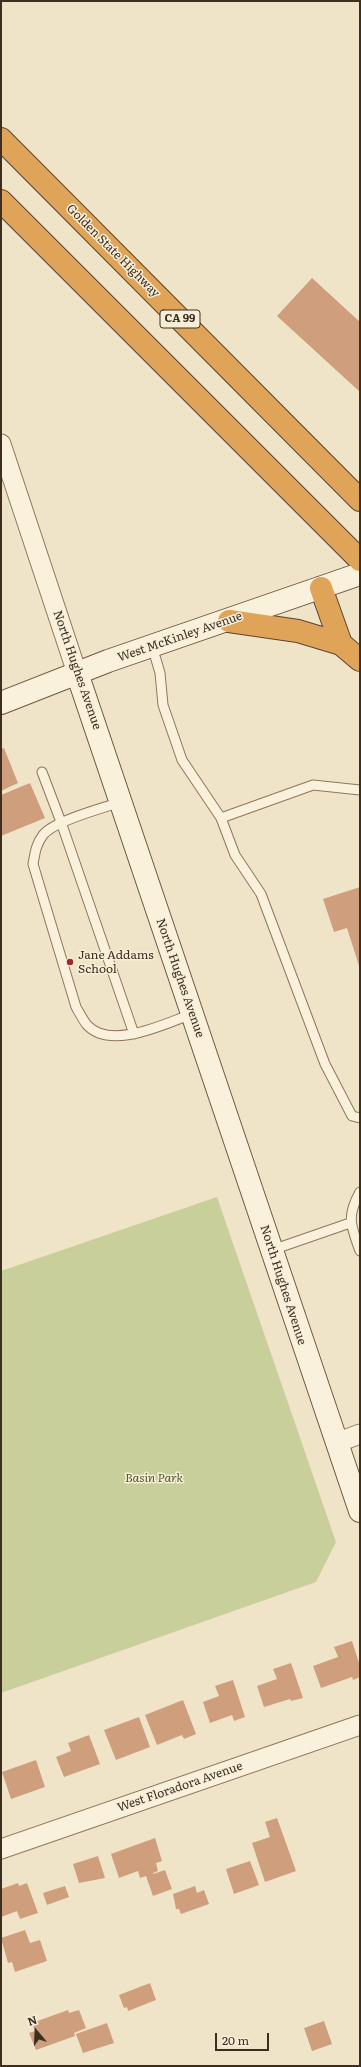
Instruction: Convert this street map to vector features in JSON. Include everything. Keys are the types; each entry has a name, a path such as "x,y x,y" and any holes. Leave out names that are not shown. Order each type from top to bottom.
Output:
{"highway":[{"name":"Golden State Highway","path":"1,139 360,500"},
{"path":"1,200 360,560"},
{"path":"321,588 341,644"},
{"path":"229,621 298,631 341,644 360,660"}],"street":[{"name":"North Hughes Avenue","path":"1,444 360,1511"},
{"name":"West McKinley Avenue","path":"1,703 77,673 152,646 229,621 360,574"},
{"path":"336,1443 360,1434"},
{"name":"West Floradora Avenue","path":"1,1849 360,1725"}],"lane":[{"path":"152,646 160,673 163,704 182,760 221,818 235,855 261,894 325,1064 352,1116 360,1118"},
{"path":"42,772 61,822 134,1034"},
{"path":"221,818 312,785 360,790"},
{"path":"121,802 61,822 44,833 36,846 33,864 76,1007 88,1026 105,1035 134,1034 192,1014"},
{"path":"360,1192 354,1202 350,1223 360,1251"},
{"path":"272,1250 350,1223"}],"green space":[{"name":"Basin Park","path":"217,1197 336,1542 316,1582 1,1693 1,1271"}],"building":[{"path":"312,278 360,322 360,392 277,316"},
{"path":"4,748 18,783 1,791 1,749"},
{"path":"30,783 45,818 1,836 1,795"},
{"path":"360,887 360,969 347,928 334,932 323,899"},
{"path":"352,1641 360,1666 360,1677 353,1680 352,1677 321,1688 313,1666 338,1657 334,1647"},
{"path":"291,1663 303,1698 291,1701 290,1699 264,1707 257,1686 277,1679 273,1669"},
{"path":"233,1680 245,1717 234,1721 232,1715 210,1723 203,1702 219,1696 215,1686"},
{"path":"183,1700 196,1734 184,1739 182,1735 157,1745 145,1715"},
{"path":"139,1717 150,1747 116,1760 104,1730"},
{"path":"89,1735 100,1764 64,1777 56,1757 71,1751 68,1743"},
{"path":"36,1760 45,1787 11,1799 2,1772"},
{"path":"277,1818 296,1871 265,1882 252,1843 270,1837 265,1822"},
{"path":"155,1838 162,1861 156,1863 158,1871 153,1874 165,1870 172,1889 153,1896 146,1876 140,1878 138,1871 119,1878 111,1854"},
{"path":"98,1856 105,1878 79,1883 73,1864"},
{"path":"250,1861 259,1885 234,1894 226,1869"},
{"path":"18,1883 19,1886 27,1883 38,1913 20,1919 17,1911 1,1917 1,1889"},
{"path":"65,1886 69,1897 47,1905 43,1893"},
{"path":"195,1886 197,1893 204,1890 209,1904 181,1914 179,1909 176,1909 173,1894"},
{"path":"25,1930 30,1943 40,1940 47,1961 15,1972 12,1962 8,1963 1,1938"},
{"path":"150,1983 156,2000 128,2011 127,2007 124,2008 119,1995"},
{"path":"68,2010 69,2013 79,2010 86,2028 74,2033 75,2036 36,2050 29,2033 35,2031 32,2023"},
{"path":"324,2021 332,2044 312,2051 304,2028"},
{"path":"107,2023 114,2043 83,2053 76,2034"}],"place":[{"name":"Jane Addams School","path":"70,962"}]}
